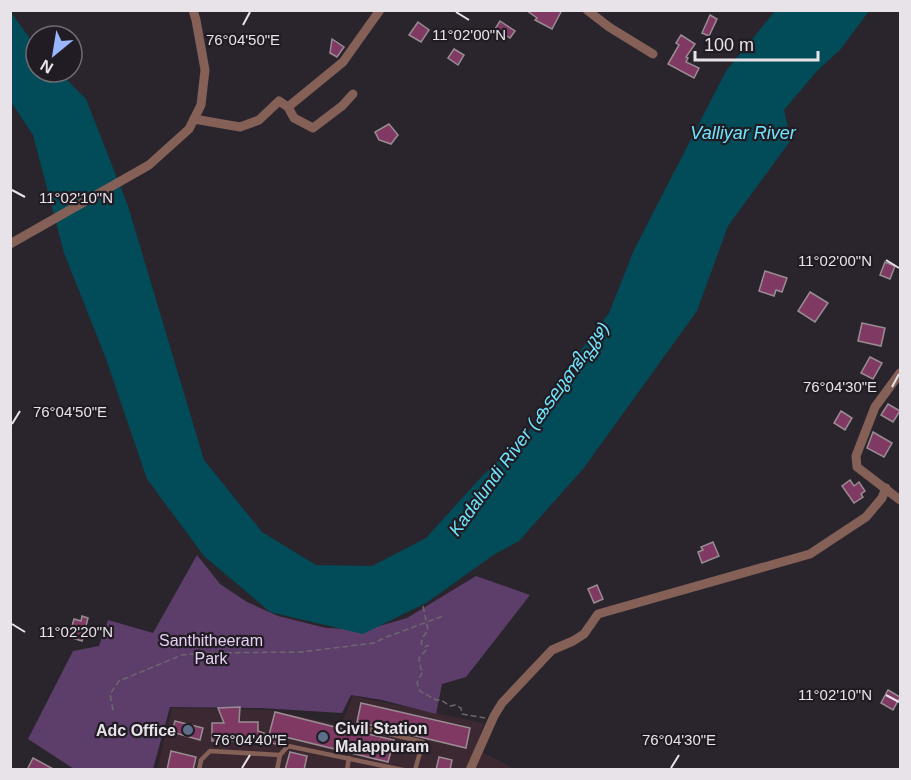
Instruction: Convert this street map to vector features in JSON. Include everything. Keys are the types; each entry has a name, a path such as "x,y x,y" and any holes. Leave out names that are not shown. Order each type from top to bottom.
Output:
{"street":[{"path":"10,244 135,174 149,165 189,129 201,105 205,70 193,10"},
{"path":"288,107 344,62 380,10"},
{"path":"587,10 609,27 653,54"},
{"path":"194,119 240,127 259,120 279,101 288,107 294,118 313,128 342,106 353,94"},
{"path":"900,374 875,407 856,456 857,467 900,500"},
{"path":"470,770 502,703 552,650 584,634 598,614 810,554 866,517 882,498 886,488"}],"lane":[{"path":"351,725 423,742 415,770"},
{"path":"277,770 280,755 288,746 403,770"},
{"path":"199,770 201,760 210,751 280,755"},
{"path":"347,770 349,758"}],"path":[{"path":"423,606 428,630 421,644 425,647 428,645 428,649 418,658 423,671 417,683 420,691 450,706 455,705 461,708 462,714 492,721"},
{"path":"113,710 110,694 119,681 182,655 301,652 374,643 443,616"}],"shaded area":[{"name":"Civil Station Malappuram","path":"353,696 484,723 476,749 515,769 157,770 172,708 270,710 341,725"}],"green space":[{"name":"Santhitheeram Park","path":"197,555 220,584 247,602 278,616 326,628 366,630 407,618 476,576 530,595 466,677 442,684 436,714 382,700 351,695 342,713 261,708 170,707 153,769 74,769 28,739 73,651 99,646 108,620 153,633"}],"water":[{"name":"Valliyar River","path":"10,11 24,30 24,84 71,84 86,99 128,206 204,460 262,532 316,565 372,566 426,538 484,474 526,436 581,350 609,313 634,250 726,71 775,11 869,11 840,50 817,71 784,110 791,140 728,226 697,311 583,469 519,541 495,554 426,603 363,634 270,612 204,556 147,479 105,356 64,253 33,135 11,102"}],"building":[{"path":"526,10 562,10 552,29 535,20 537,18"},
{"path":"710,15 717,19 709,36 702,33"},
{"path":"500,21 515,31 510,38 495,29"},
{"path":"418,22 429,30 421,42 409,35"},
{"path":"681,35 695,44 686,57 688,58 686,62 699,68 694,78 668,64 679,45 676,43"},
{"path":"332,39 344,47 337,57 330,53"},
{"path":"454,49 464,55 458,65 448,58"},
{"path":"389,124 398,135 391,144 379,140 375,132"},
{"path":"885,262 895,266 890,279 880,275"},
{"path":"765,271 787,278 782,292 776,290 774,296 759,291"},
{"path":"810,292 828,303 815,322 798,311"},
{"path":"862,323 885,328 881,346 858,341"},
{"path":"870,357 882,363 873,379 861,373"},
{"path":"888,404 900,411 893,422 881,415"},
{"path":"841,411 852,418 845,430 834,423"},
{"path":"873,432 892,443 884,457 867,448"},
{"path":"850,480 854,486 859,482 865,491 861,494 863,497 854,503 842,486"},
{"path":"713,542 719,556 702,563 698,552 703,550 701,547"},
{"path":"597,585 603,599 594,603 588,589"},
{"path":"82,616 88,618 82,641 69,637 74,619 81,621"},
{"path":"888,690 900,697 893,710 881,703"},
{"path":"361,703 470,728 466,748 357,722"},
{"path":"240,707 239,722 258,722 258,731 269,735 275,712 394,740 388,762 285,737 282,746 263,740 212,741 212,723 224,723 218,708"},
{"name":"Adc Office","path":"175,721 203,728 200,740 172,732"},
{"path":"171,751 196,757 193,770 167,770"},
{"path":"290,752 307,756 304,770 285,770"},
{"path":"439,757 452,760 450,770 436,770"},
{"path":"33,758 55,770 27,770"}],"place":[{"name":"Adc Office","path":"188,730"},
{"name":"Civil Station Malappuram","path":"323,737"}],"water label":[{"name":"Kadalundi River (കടലുണ്ടിപ്പുഴ)","path":"529,429"}]}
